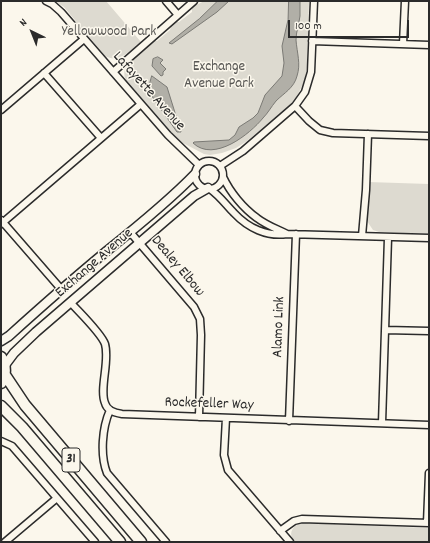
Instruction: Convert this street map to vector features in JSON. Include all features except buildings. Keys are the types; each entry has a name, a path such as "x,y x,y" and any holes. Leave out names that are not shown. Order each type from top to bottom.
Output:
{"main road":[{"name":"31","path":"3,370 25,405 141,542"},
{"name":"31","path":"1,406 22,427 120,542"}],"street":[{"name":"Lafayette Avenue","path":"46,1 61,12 168,135 199,165"},
{"path":"166,1 178,15"},
{"path":"113,72 194,1"},
{"path":"220,166 242,151 295,106 305,92 310,80 311,72 314,1"},
{"path":"404,44 405,1"},
{"path":"1,110 84,39"},
{"path":"312,41 429,45"},
{"path":"44,73 101,138"},
{"path":"61,289 2,222 141,104"},
{"path":"295,106 320,130 333,133 429,136"},
{"path":"362,236 366,190 368,134"},
{"path":"287,234 263,222 251,213 230,189 223,177 220,166 211,161 206,161 199,165 195,174 198,184 209,188 220,197 238,217 249,225 265,233 274,235 296,234 388,238 429,238"},
{"name":"Exchange Avenue","path":"1,341 9,336 61,289 130,232 195,174"},
{"path":"209,188 218,185 223,177"},
{"name":"Exchange Avenue","path":"3,370 24,343 194,196 209,188"},
{"name":"Dealey Elbow","path":"130,232 198,313 201,335 199,417"},
{"name":"Alamo Link","path":"289,421 296,234"},
{"path":"382,423 388,238"},
{"path":"71,303 99,335 104,344 106,361 104,400 105,404 110,410 104,428 103,461 107,473 166,542"},
{"path":"385,330 429,331"},
{"name":"Rockefeller Way","path":"110,410 122,414 429,425"},
{"path":"226,418 224,455 228,470 290,542"},
{"path":"1,441 12,446 95,542"},
{"path":"280,531 294,521 302,519 428,523 429,473"},
{"path":"5,542 57,498"}],"green space":[{"name":"Yellowwood Park","path":"55,1 106,1 141,42 120,57 110,58 105,56 64,7"},
{"name":"Exchange Avenue Park","path":"204,1 309,1 307,65 305,80 296,98 291,104 247,141 236,148 210,155 204,154 183,143 175,136 127,82 125,76 127,64 137,54 153,41 157,41 170,30 171,26 175,22 179,22 192,12 192,7"},
{"path":"368,182 429,184 429,234 379,232 373,230 367,221"},
{"path":"300,523 429,528 429,542 295,542 291,534 294,527"}],"shaded area":[{"path":"218,1 229,1 217,12 172,44 169,43 199,19"},
{"path":"289,1 300,1 300,16 296,34 299,67 294,84 276,101 250,131 231,144 211,150 202,148 193,143 229,140 235,135 239,127 258,113 265,95 282,76 284,63 282,46 288,20"},
{"path":"158,57 163,60 160,63 166,69 161,76 152,66 153,59"},
{"path":"152,76 167,87 181,132 177,132 149,92"}]}
